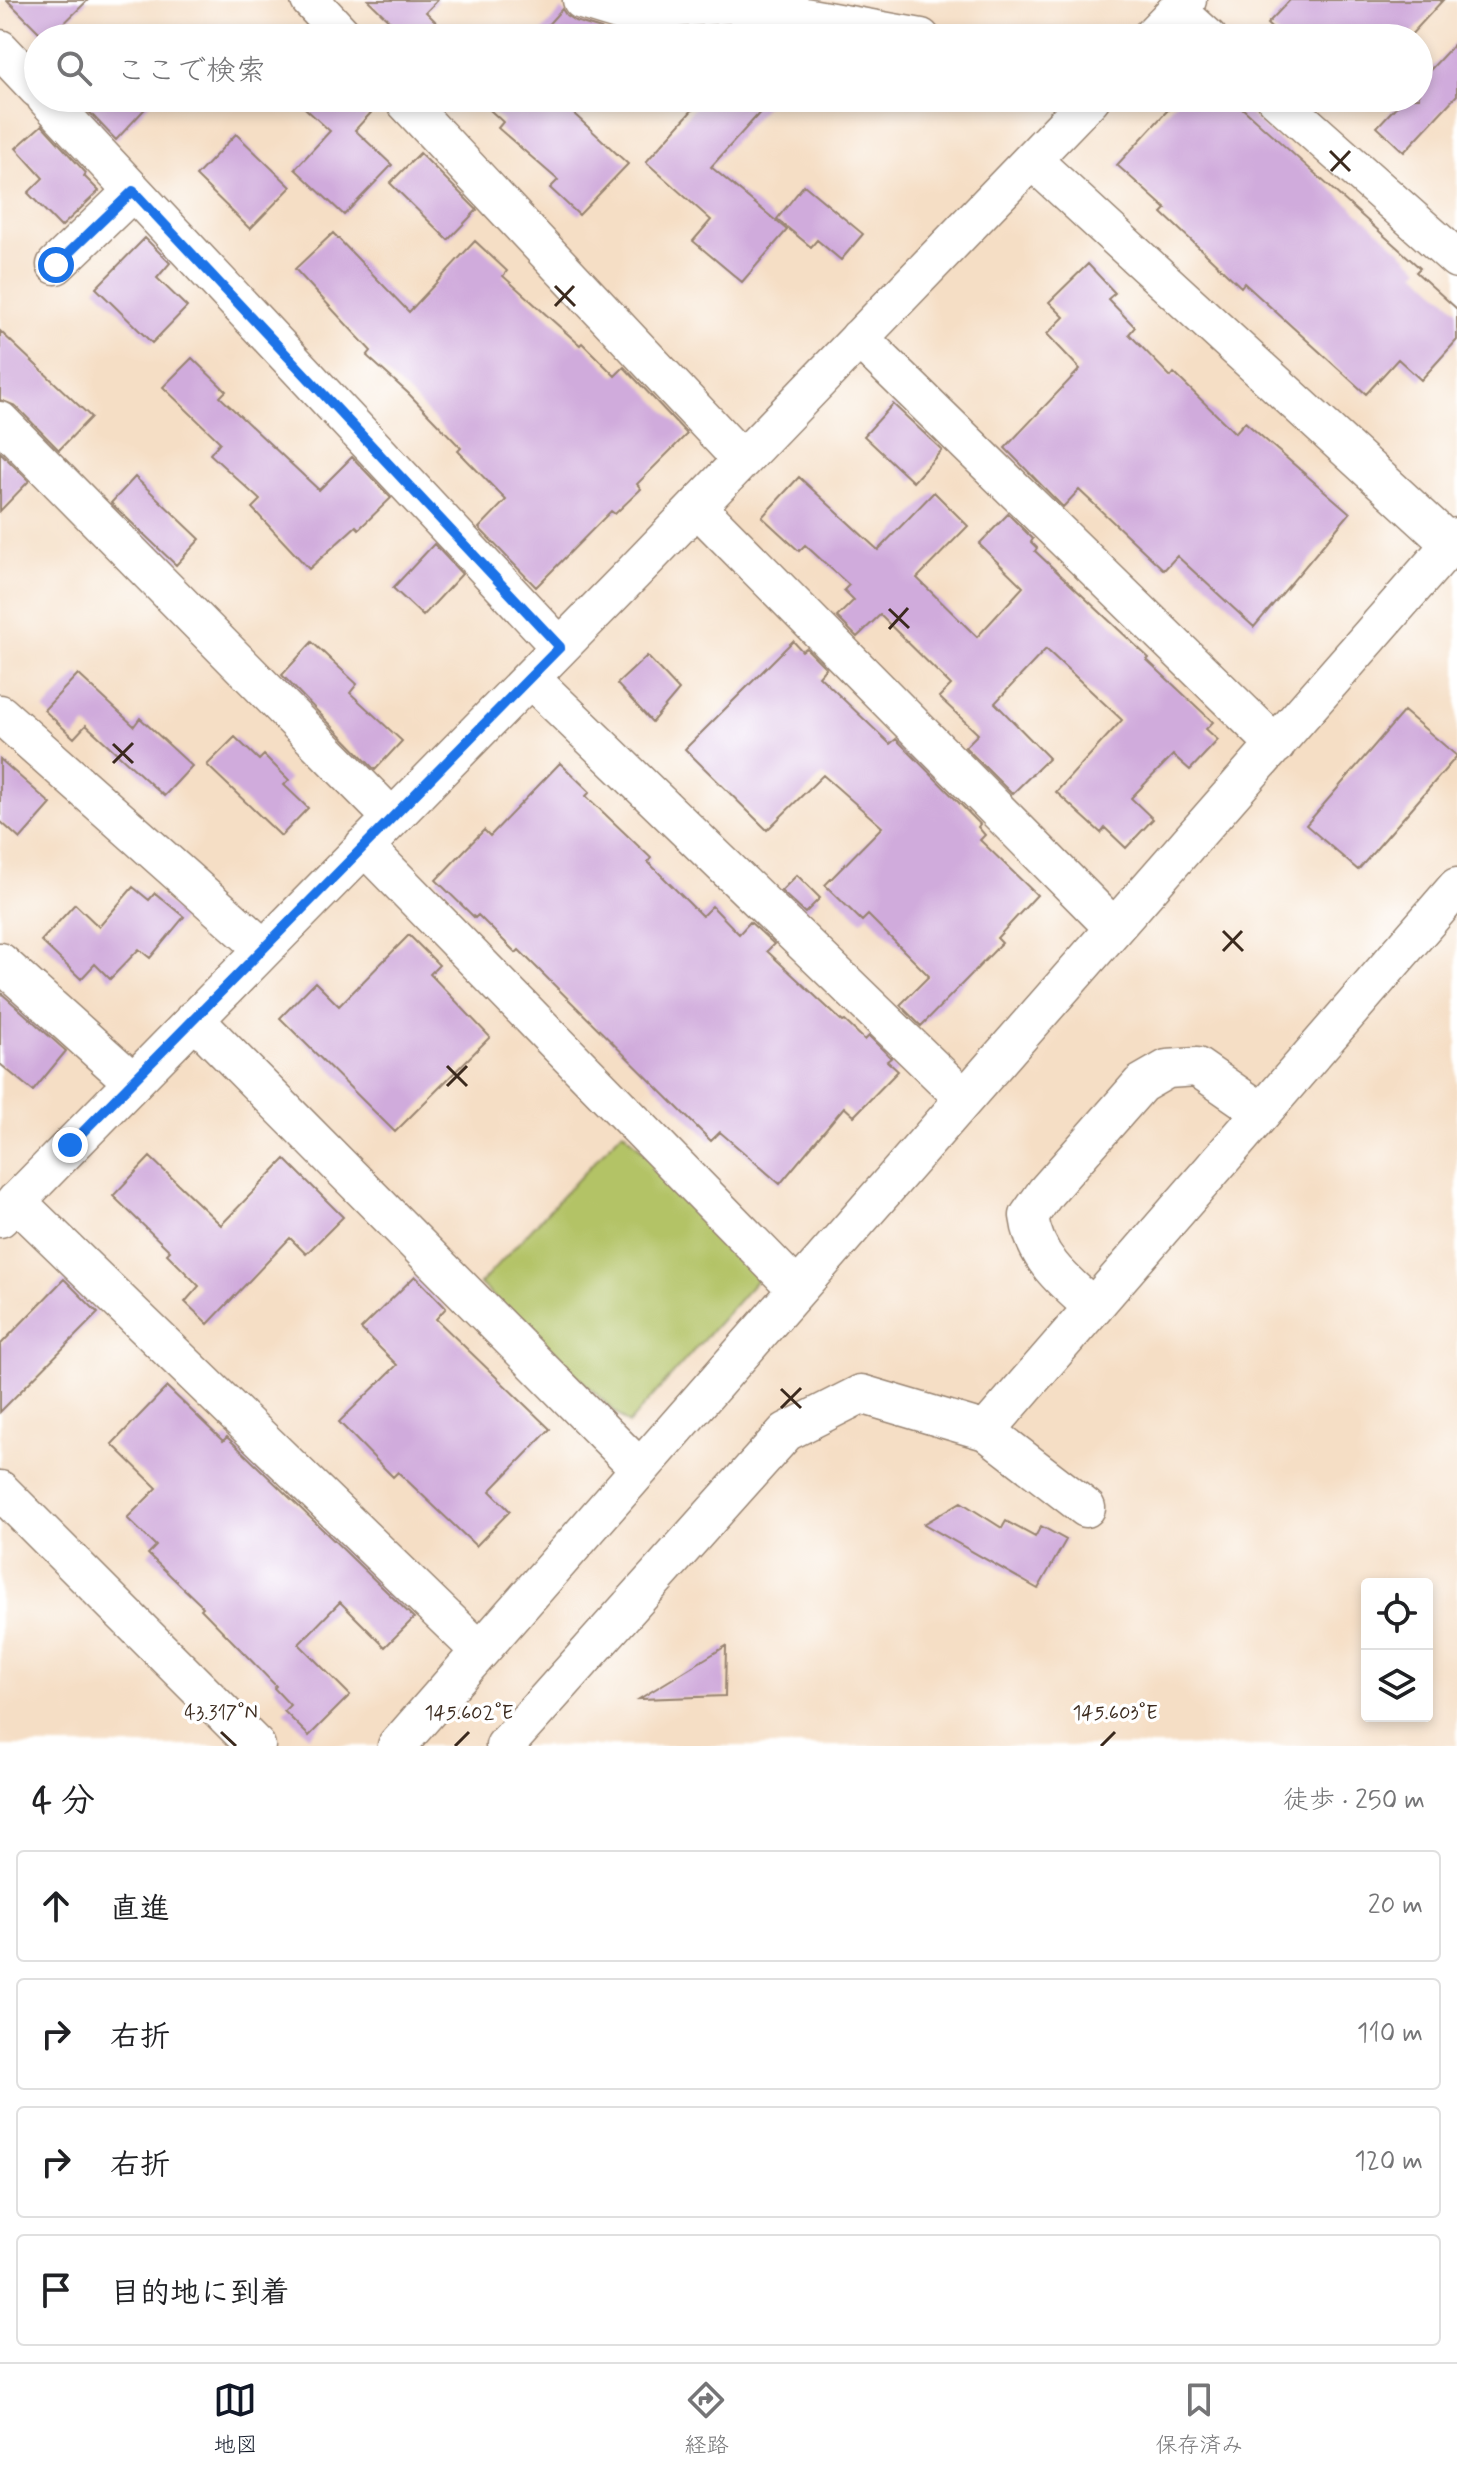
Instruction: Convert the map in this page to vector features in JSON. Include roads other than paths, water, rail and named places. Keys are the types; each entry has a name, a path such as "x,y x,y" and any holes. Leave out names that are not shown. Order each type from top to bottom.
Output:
{"street":[{"path":"310,0 332,24"},
{"path":"582,0 621,12 735,2 849,24"},
{"path":"1164,24 1182,5 1197,24"},
{"path":"0,49 24,74"},
{"path":"59,112 560,647"},
{"path":"415,112 742,460"},
{"path":"480,1651 8,1210 697,507 1078,112"},
{"path":"1292,112 1457,259"},
{"path":"397,1746 964,1098 1455,544 1032,160"},
{"path":"56,265 133,191"},
{"path":"859,338 1276,745"},
{"path":"0,421 392,818"},
{"path":"697,507 1114,928"},
{"path":"530,678 964,1098"},
{"path":"0,714 263,948"},
{"path":"364,846 797,1289"},
{"path":"986,1431 1457,887"},
{"path":"0,962 133,1082"},
{"path":"194,1019 640,1469"},
{"path":"1093,1307 1058,1276 1032,1238 1029,1216 1046,1192 1141,1084 1167,1069 1197,1067 1262,1112"},
{"path":"505,1746 786,1432 861,1394 986,1431 1086,1508"},
{"path":"0,1490 256,1746"}]}
